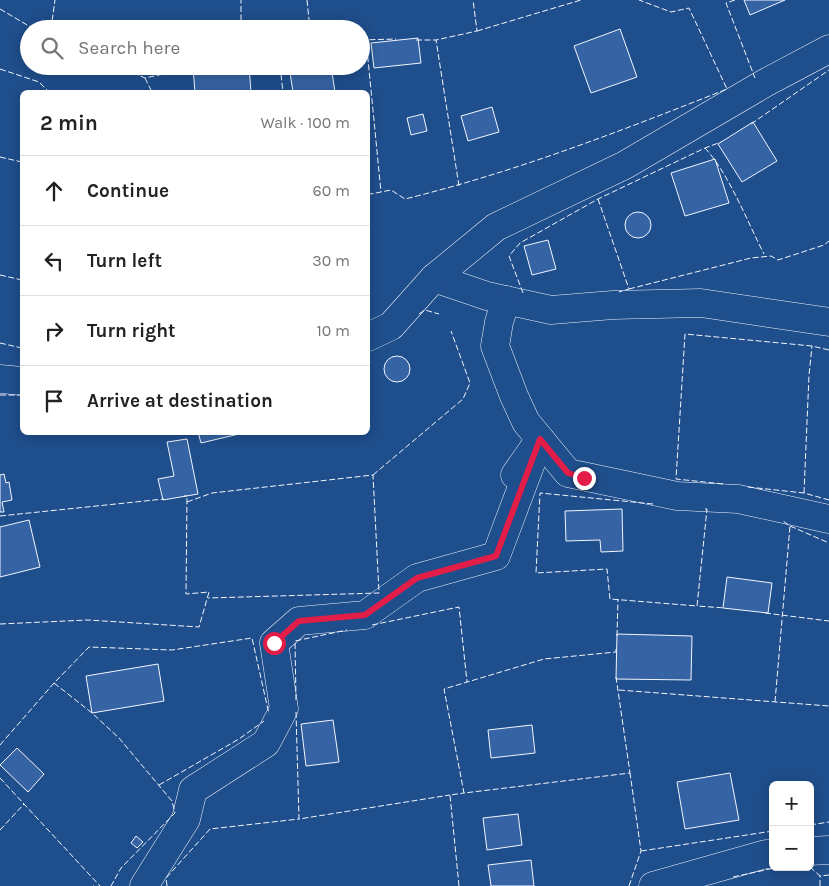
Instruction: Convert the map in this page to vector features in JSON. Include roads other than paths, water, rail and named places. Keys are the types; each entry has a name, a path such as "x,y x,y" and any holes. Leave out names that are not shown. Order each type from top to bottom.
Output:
{"street":[{"path":"370,336 391,326 434,278 496,227 625,165 765,83 829,49"},
{"path":"434,278 488,296 551,310 613,305 701,303 829,322"},
{"path":"506,300 499,322 495,346 526,422 568,473 676,496 738,499 829,518"},
{"path":"0,379 20,381"},
{"path":"515,474 540,439"},
{"path":"144,886 186,819 193,790 266,743 284,709 274,643 299,621 365,615 417,578 496,556 540,439"},
{"path":"814,851 829,850"},
{"path":"653,886 769,854"}]}
